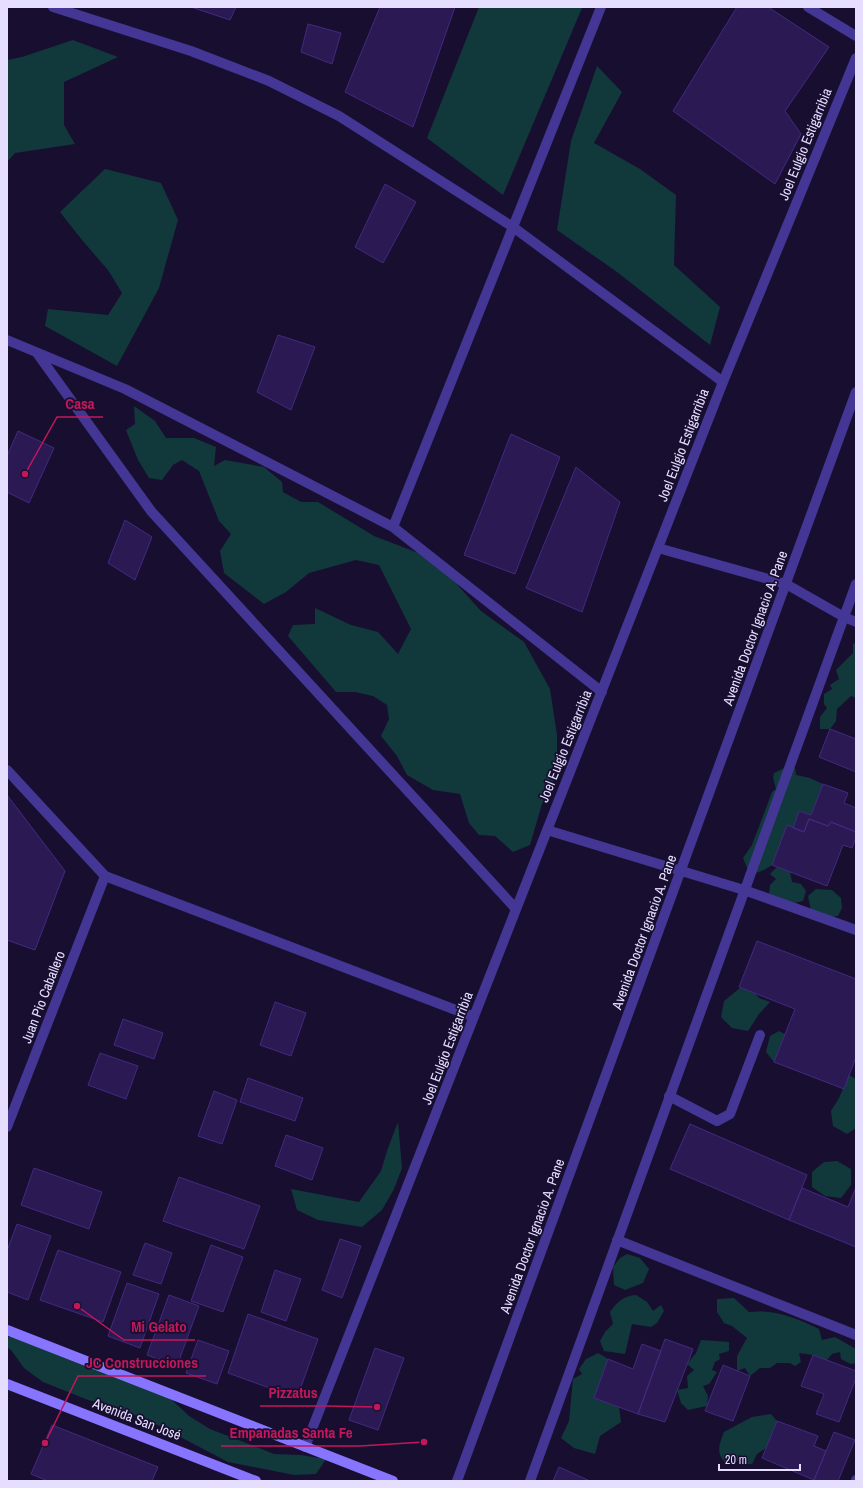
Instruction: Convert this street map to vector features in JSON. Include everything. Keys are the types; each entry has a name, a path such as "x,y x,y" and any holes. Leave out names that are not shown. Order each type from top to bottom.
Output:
{"street":[{"path":"53,7 191,51 269,81 339,116 513,227 723,382"},
{"path":"393,527 601,7"},
{"path":"808,7 856,36"},
{"name":"Joel Eulgio Estigarribia","path":"305,1447 723,382 856,58"},
{"path":"7,340 125,389 393,527 602,692"},
{"path":"37,353 151,511 516,909"},
{"name":"Avenida Doctor Ignacio A. Pane","path":"457,1481 856,392"},
{"path":"658,548 786,584 844,617 856,622"},
{"path":"530,1481 856,584"},
{"path":"7,770 105,876 474,1017"},
{"path":"547,830 744,890 856,930"},
{"name":"Juan Pio Caballero","path":"7,1127 105,876"},
{"path":"669,1096 717,1121 730,1114 760,1035"},
{"path":"617,1240 856,1335"},
{"path":"7,1330 393,1481"},
{"name":"Avenida San José","path":"7,1384 256,1481"}],"green space":[{"path":"479,7 582,8 503,195 427,138"},
{"path":"73,40 118,57 64,82 64,125 75,144 15,153 7,162 7,60 22,57"},
{"path":"597,66 622,92 594,143 640,169 676,195 674,265 720,307 710,345 617,272 557,230 571,141"},
{"path":"105,169 161,183 178,220 159,288 117,366 45,326 48,309 108,315 122,293 108,270 60,212"},
{"path":"134,406 155,421 166,438 194,438 216,447 214,466 225,460 264,467 282,482 283,492 301,502 318,502 374,536 434,559 481,611 524,642 550,689 557,735 557,774 542,804 530,845 513,852 495,836 479,835 469,823 460,794 433,790 407,775 397,756 381,736 389,719 387,705 373,696 355,692 336,692 288,636 293,625 315,624 315,608 351,625 378,632 398,654 411,629 379,565 356,560 309,573 286,592 264,604 224,573 220,551 231,534 219,521 199,471 182,460 173,465 162,480 149,478 138,460 126,430 135,424"},
{"path":"856,643 856,698 851,696 837,709 836,721 830,729 820,729 820,717 827,708 824,704 824,694 832,689 830,685 839,679 836,670 853,653 853,644"},
{"path":"789,766 795,768 796,775 810,778 823,784 811,815 800,811 793,828 787,826 772,865 764,870 750,875 743,858 752,845 772,792 776,789 773,777 774,773"},
{"path":"777,867 790,872 792,882 801,884 806,891 803,901 789,904 769,895 770,885 776,879 770,874"},
{"path":"816,889 832,890 841,898 842,908 838,916 824,918 811,910 808,896"},
{"path":"746,983 759,998 770,1002 759,1014 748,1031 732,1028 721,1017 724,1001"},
{"path":"779,1031 790,1037 774,1062 766,1052 770,1036"},
{"path":"849,1075 856,1079 856,1128 847,1134 833,1126 831,1111 839,1098"},
{"path":"398,1122 402,1168 394,1189 382,1210 362,1227 318,1220 297,1210 291,1189 359,1202 381,1171"},
{"path":"837,1161 851,1169 851,1185 841,1198 825,1196 812,1187 812,1172 824,1162"},
{"path":"627,1254 640,1258 649,1269 643,1283 625,1290 614,1285 613,1267 620,1258"},
{"path":"636,1295 647,1302 653,1311 661,1305 664,1311 657,1323 651,1327 632,1324 625,1354 604,1351 600,1341 605,1332 613,1324 610,1312 621,1300"},
{"path":"734,1298 749,1312 758,1311 785,1315 819,1329 822,1340 835,1337 856,1349 856,1363 851,1364 841,1359 840,1352 832,1354 827,1360 813,1355 799,1353 801,1362 795,1366 790,1363 777,1363 770,1368 760,1368 750,1376 745,1368 737,1371 737,1356 747,1338 732,1326 724,1323 717,1312 717,1299"},
{"path":"7,1337 18,1337 155,1384 189,1416 210,1429 274,1454 301,1455 326,1459 316,1474 294,1475 228,1462 150,1421 109,1405 88,1400 43,1382 24,1368 11,1350 7,1347"},
{"path":"701,1340 729,1342 729,1351 719,1354 720,1359 715,1362 712,1370 717,1372 709,1384 703,1386 708,1396 707,1406 688,1410 681,1403 677,1390 688,1388 687,1376 694,1370 687,1364 696,1353"},
{"path":"598,1353 608,1359 594,1398 619,1407 621,1422 600,1436 595,1454 574,1448 561,1438 569,1421 573,1379 582,1374 579,1369 586,1359"},
{"path":"771,1414 777,1421 766,1448 757,1454 752,1464 741,1464 735,1459 727,1464 719,1453 724,1432 752,1417"}],"building":[{"path":"191,7 236,7 230,20"},
{"path":"380,7 455,7 413,127 345,92"},
{"path":"737,7 768,7 829,47 785,111 801,134 775,184 673,111"},
{"path":"308,24 341,33 332,64 301,52"},
{"path":"385,184 416,202 383,263 355,247"},
{"path":"278,335 315,347 291,410 257,392"},
{"path":"18,431 54,448 29,503 7,492 7,456"},
{"path":"511,434 560,457 515,574 464,555"},
{"path":"576,467 620,502 582,612 526,588"},
{"path":"125,520 152,537 135,580 108,563"},
{"path":"830,729 856,739 856,772 819,757"},
{"path":"823,784 848,793 844,803 856,808 856,832 831,822 828,826 809,819 804,832 793,828 799,811 811,815"},
{"path":"7,795 65,871 35,950 7,940"},
{"path":"809,819 828,826 831,822 856,832 856,837 852,848 843,845 827,886 772,865 787,825 804,832"},
{"path":"757,941 856,979 856,1057 844,1089 774,1062 795,1009 739,987"},
{"path":"275,1002 306,1013 291,1056 260,1045"},
{"path":"123,1019 163,1033 154,1059 114,1045"},
{"path":"100,1053 138,1066 126,1099 88,1085"},
{"path":"248,1078 303,1098 295,1121 240,1102"},
{"path":"214,1091 237,1100 222,1144 198,1136"},
{"path":"690,1124 807,1175 789,1220 670,1169"},
{"path":"286,1135 323,1148 312,1180 275,1166"},
{"path":"34,1168 102,1192 89,1229 21,1205"},
{"path":"179,1177 260,1206 244,1249 163,1221"},
{"path":"856,1187 856,1247 789,1220 802,1188 848,1207"},
{"path":"17,1224 51,1236 28,1300 7,1292 7,1251"},
{"path":"340,1239 361,1246 342,1298 322,1290"},
{"path":"145,1243 172,1253 161,1284 133,1275"},
{"path":"211,1245 243,1257 223,1312 191,1301"},
{"path":"58,1250 121,1272 103,1322 40,1300"},
{"path":"275,1270 301,1279 286,1321 261,1312"},
{"path":"127,1283 159,1294 140,1348 108,1336"},
{"path":"169,1295 199,1306 177,1366 147,1355"},
{"path":"248,1314 318,1339 297,1398 228,1373"},
{"path":"665,1339 693,1349 665,1422 638,1414"},
{"path":"198,1340 229,1351 217,1384 186,1373"},
{"path":"642,1344 661,1351 638,1414 594,1398 608,1359 633,1369"},
{"path":"375,1348 404,1358 378,1430 349,1420"},
{"path":"813,1355 856,1371 856,1378 839,1422 816,1414 824,1394 801,1386"},
{"path":"723,1365 750,1376 733,1421 705,1411"},
{"path":"777,1421 818,1436 814,1446 826,1451 814,1480 762,1458"},
{"path":"52,1425 158,1467 152,1481 48,1481 31,1474"},
{"path":"834,1432 855,1440 838,1481 814,1480"},
{"path":"559,1467 590,1481 553,1481"}],"place":[{"name":"Casa","path":"25,474"},
{"name":"Mi Gelato","path":"77,1306"},
{"name":"Pizzatus","path":"377,1407"},
{"name":"Empanadas Santa Fe","path":"424,1442"},
{"name":"JC Construcciones","path":"45,1443"}]}
